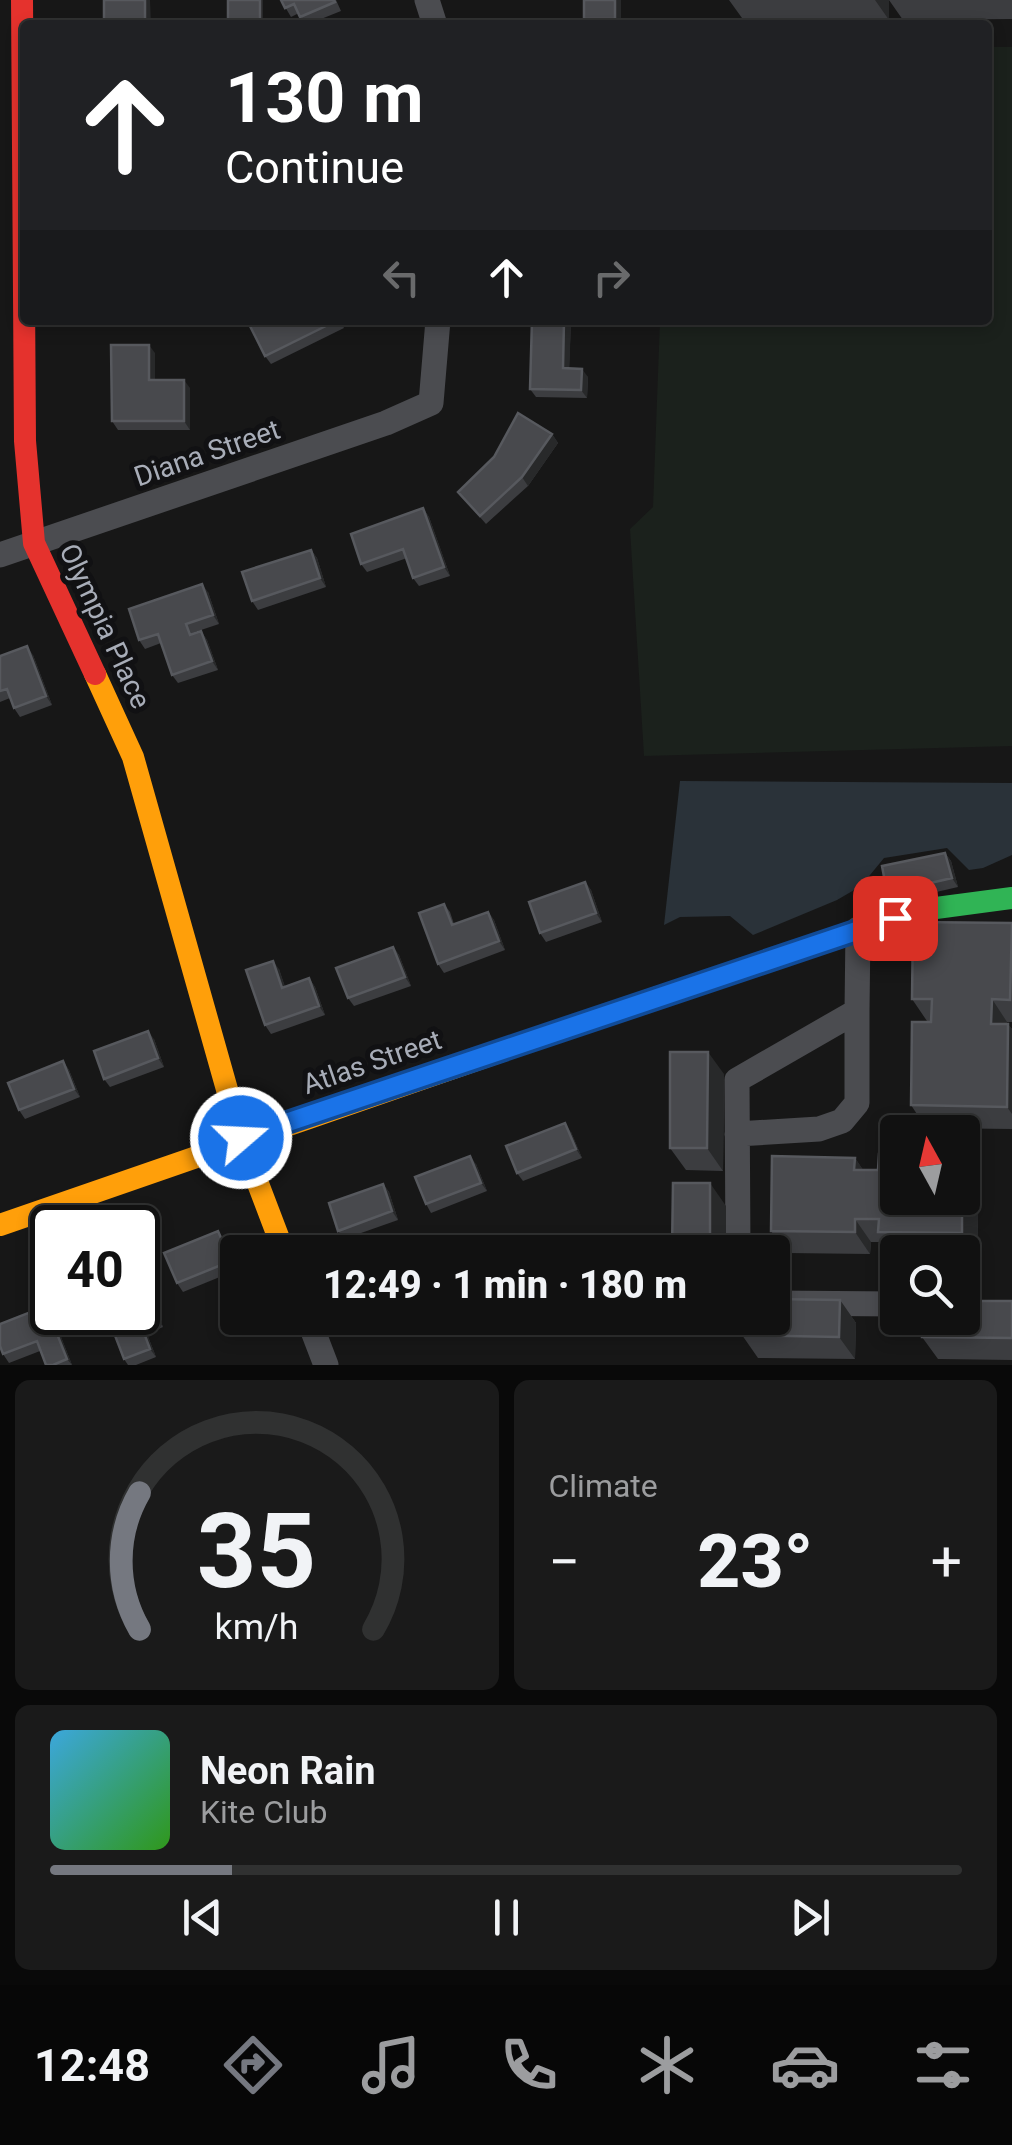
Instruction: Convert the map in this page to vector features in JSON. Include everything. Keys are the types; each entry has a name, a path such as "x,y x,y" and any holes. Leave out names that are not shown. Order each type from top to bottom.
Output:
{"street":[{"name":"Olympia Place","path":"24,325 25,441 34,544 133,757 241,1138 278,1235"},
{"name":"Diana Street","path":"0,555 386,423 431,404 438,325"},
{"name":"Atlas Street","path":"0,1225 241,1138 858,929 922,910 1012,898"},
{"path":"738,1134 819,1129 842,1120 858,1103 858,929"},
{"path":"738,1235 737,1080 857,1011"},
{"path":"790,1303 880,1304"},
{"path":"315,1335 326,1365"}],"shaded area":[{"path":"992,47 1012,47 1012,746 644,756 630,529 653,507 660,325 992,325"},
{"path":"680,781 1012,783 1012,855 969,870 947,848 884,858 861,886 753,935 730,916 680,917 664,925"}],"building":[{"path":"104,0 145,0 145,20 104,20"},
{"path":"228,0 260,0 260,20 228,20"},
{"path":"281,0 335,2 300,17 294,4 285,8"},
{"path":"584,0 615,0 615,19 584,19"},
{"path":"252,325 328,325 265,356"},
{"path":"532,325 564,325 563,368 582,369 581,390 530,389"},
{"path":"111,345 149,345 149,380 184,380 184,421 112,421"},
{"path":"518,413 552,434 522,477 480,516 458,492 494,457"},
{"path":"423,508 444,567 413,578 403,549 361,564 351,534"},
{"path":"311,550 320,578 252,601 242,572"},
{"path":"202,584 213,615 186,624 190,635 201,631 212,661 172,675 158,634 139,640 129,609"},
{"path":"27,646 46,696 14,708 7,689 0,691 0,656"},
{"path":"945,853 952,878 887,893 882,866"},
{"path":"585,882 596,913 540,933 529,902"},
{"path":"444,904 452,925 488,912 499,941 438,964 419,913"},
{"path":"913,922 1012,923 1010,1000 992,999 991,1024 1008,1024 1007,1107 911,1105 912,1022 931,1022 932,999 912,999"},
{"path":"393,947 405,977 348,998 336,968"},
{"path":"273,961 282,988 309,978 319,1006 265,1025 246,970"},
{"path":"148,1031 158,1058 104,1079 94,1051"},
{"path":"670,1052 708,1052 707,1148 670,1148"},
{"path":"63,1061 74,1089 19,1110 8,1083"},
{"path":"565,1123 576,1149 517,1173 506,1146"},
{"path":"880,1154 880,1215 962,1215 962,1233 878,1232 879,1219 855,1219 855,1232 771,1231 772,1156 855,1158 854,1170 878,1170"},
{"path":"470,1156 481,1183 426,1204 415,1177"},
{"path":"673,1183 710,1183 710,1235 672,1235"},
{"path":"383,1184 392,1211 338,1231 329,1203"},
{"path":"218,1231 220,1236 220,1265 177,1283 164,1253"},
{"path":"790,1299 840,1300 839,1337 742,1335 790,1335"},
{"path":"980,1301 1012,1301 1012,1338 922,1337 980,1335"},
{"path":"30,1312 30,1335 57,1335 67,1359 46,1365 37,1341 3,1354 0,1324"},
{"path":"115,1335 145,1335 150,1349 124,1359"}],"traffic: fast":[{"path":"658,997 921,910 1012,898"}],"traffic: slow":[{"path":"95,674 133,757 241,1139 278,1235"},
{"path":"0,1225 658,997"}],"traffic: jam":[{"path":"22,0 22,20"},
{"path":"24,325 25,441 34,543 95,674"}],"route":[{"path":"241,1138 895,918"}]}
